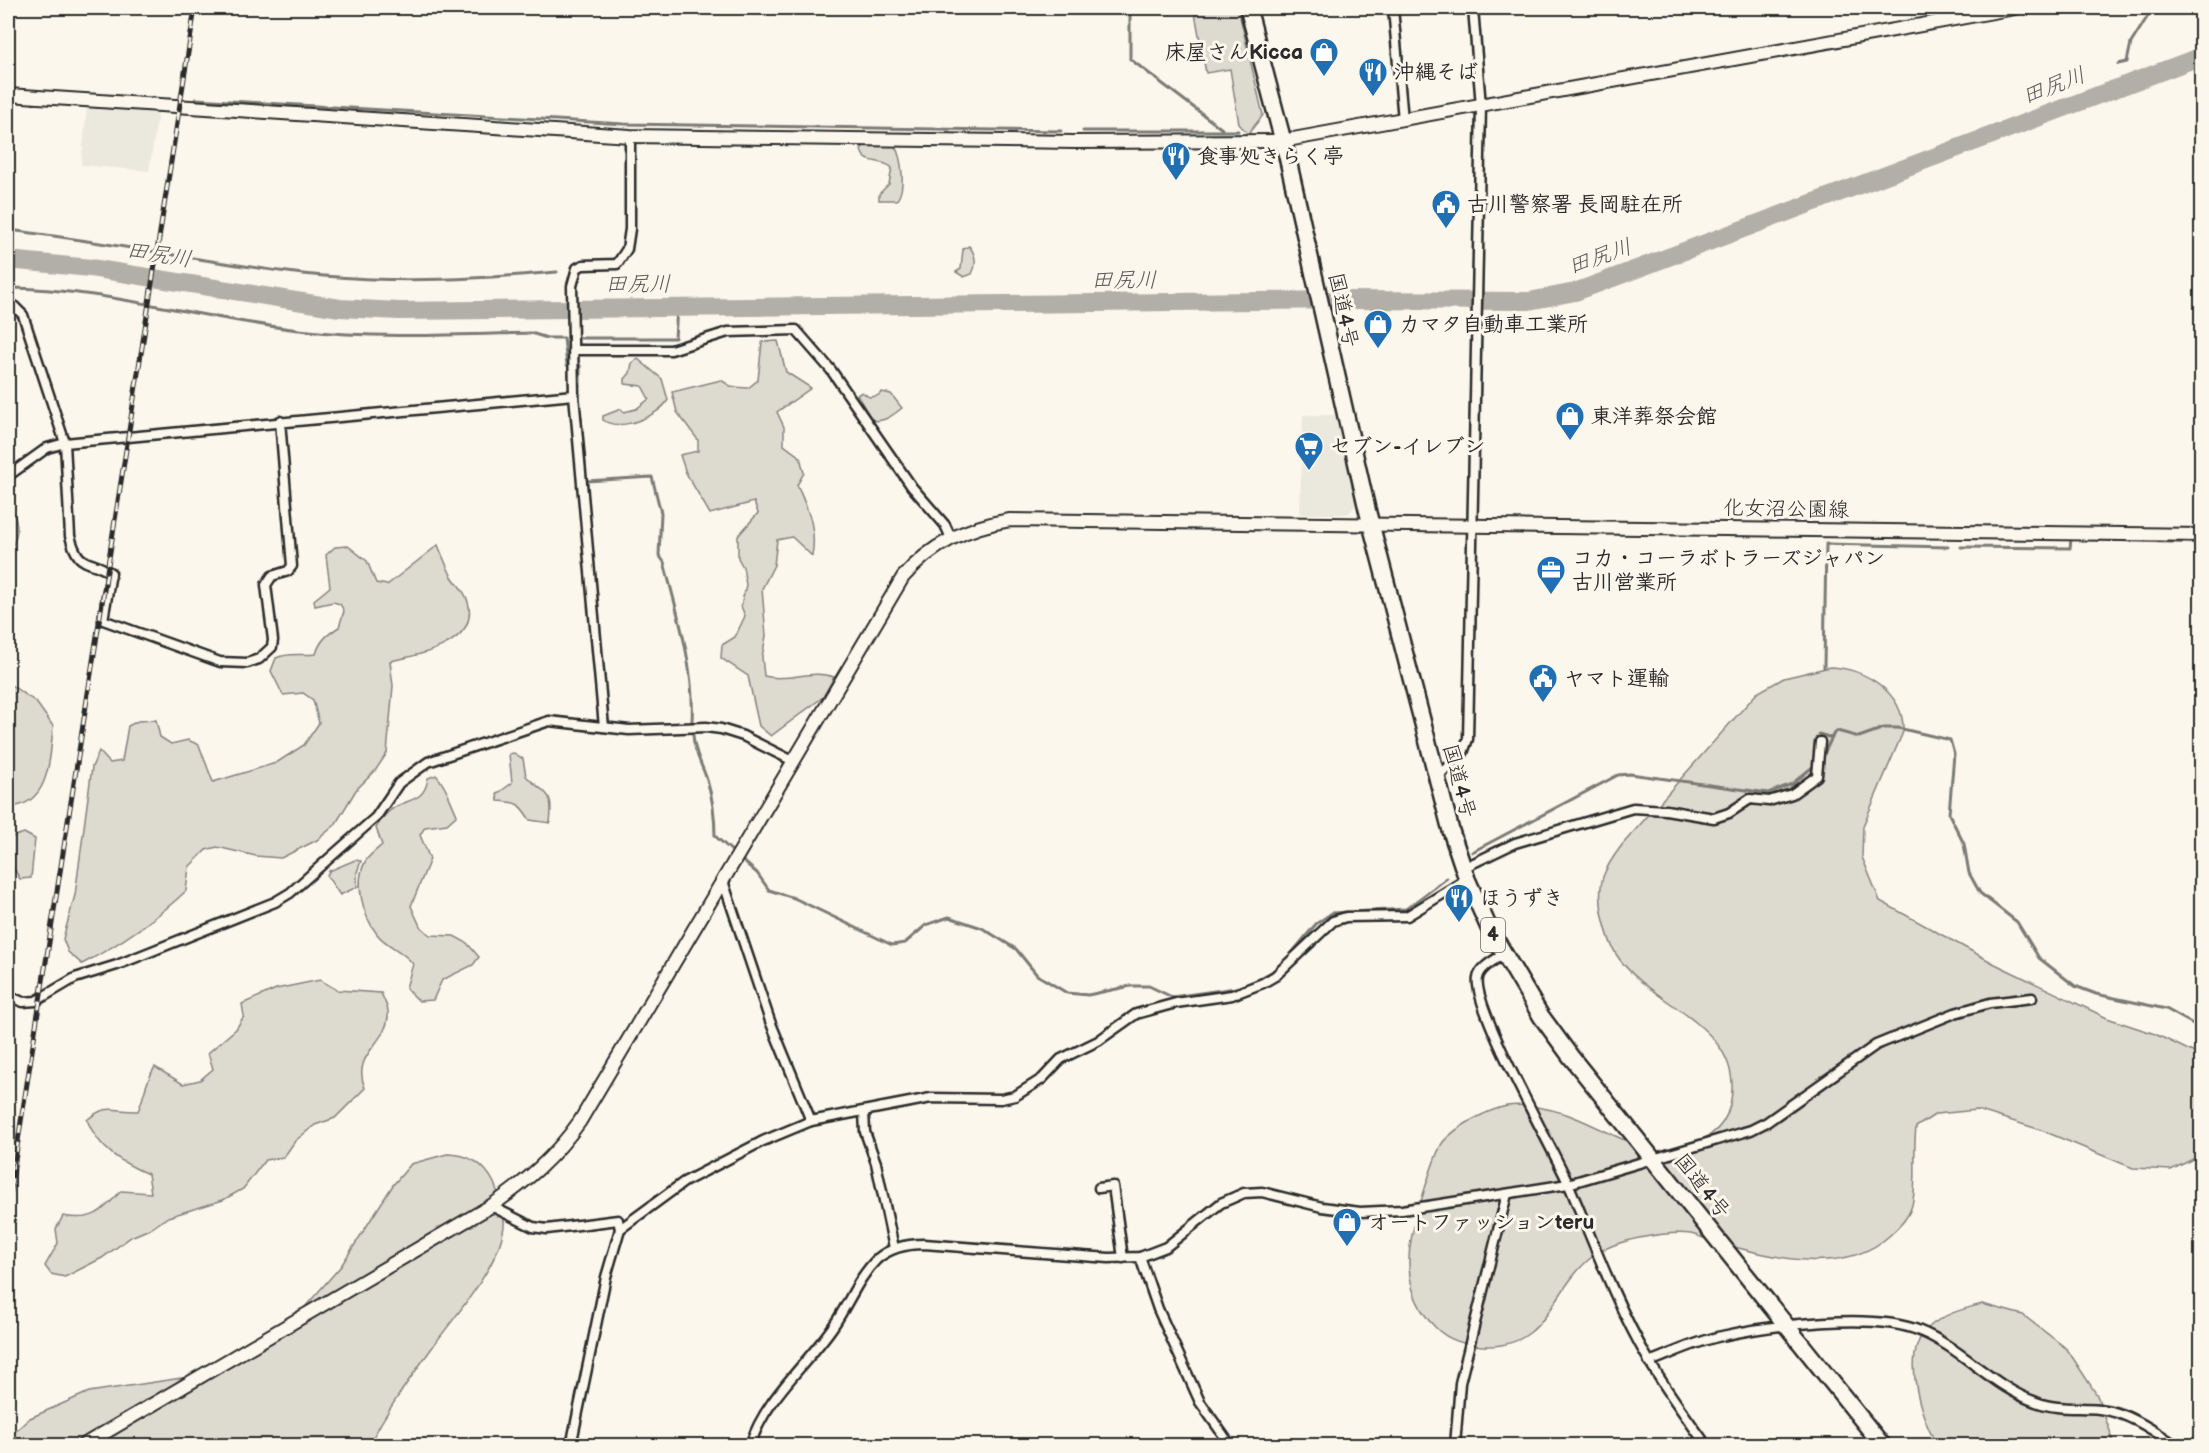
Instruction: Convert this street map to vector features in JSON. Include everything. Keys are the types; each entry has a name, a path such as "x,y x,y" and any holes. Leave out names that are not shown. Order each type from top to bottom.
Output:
{"highway":[{"name":"国道4号","path":"1248,8 1315,279 1370,522 1436,778 1465,873 1489,928 1541,1016 1571,1057 1883,1446"}],"street":[{"path":"1393,8 1403,120"},
{"path":"1436,778 1462,753 1468,739 1481,106 1473,8"},
{"path":"8,95 630,136 1074,142 1282,141 2015,8"},
{"path":"604,727 574,395 572,286 577,268 583,265 617,264 627,249 630,229 630,136"},
{"path":"8,303 23,315 65,443 70,536 73,547 84,562 111,573 103,620 220,662 247,663 259,659 272,647 266,585 272,576 288,571 292,566 280,421"},
{"path":"574,350 671,350 728,332 796,330 831,370 912,487 945,525 951,538"},
{"path":"8,477 47,448 65,443 574,395"},
{"name":"化女沼公園線","path":"82,1446 491,1206 540,1170 561,1148 903,577 919,559 951,538 980,526 1010,520 1370,522 1472,526 2202,535"},
{"path":"8,996 23,1002 36,1001 75,978 117,965 275,902 290,893 376,817 399,783 428,762 549,721 629,730 706,727 721,729 743,736 793,761"},
{"path":"620,1229 684,1182 763,1141 811,1121 931,1098 1001,1099 1015,1096 1042,1079 1061,1059 1098,1041 1137,1014 1176,1003 1232,995 1263,983 1275,976 1333,921 1346,917 1407,916 1465,873 1515,843 1633,808 1658,809 1714,818 1729,813 1750,800 1769,801 1792,794 1817,776 1820,742"},
{"path":"723,881 770,1021 811,1121"},
{"path":"1504,954 1482,970 1478,978 1479,996 1540,1130 1568,1184 1595,1252 1649,1362 1707,1446"},
{"path":"750,1446 759,1420 834,1324 861,1277 878,1258 894,1248 924,1244 1123,1258 1140,1257 1166,1248 1221,1203 1244,1192 1262,1192 1322,1207 1360,1212 1402,1210 1568,1184 1751,1130 1767,1122 1876,1045 1955,1013 1990,1004 2032,998"},
{"path":"864,1112 865,1132 876,1163 894,1248"},
{"path":"1099,1188 1113,1186 1123,1258"},
{"path":"1455,1446 1460,1383 1507,1194"},
{"path":"491,1206 533,1227 547,1229 618,1220 620,1229 606,1277 571,1446"},
{"path":"1140,1257 1158,1309 1200,1402 1231,1446"},
{"path":"1649,1362 1720,1336 1785,1326 1884,1322 1921,1331 1957,1352 2019,1395 2060,1408 2101,1410 2124,1415 2177,1446"}],"shaded area":[{"path":"1194,8 1238,8 1263,115 1248,134 1239,124 1230,69 1206,73"},
{"path":"87,107 158,113 149,171 81,165"},
{"path":"865,145 895,146 900,158 902,173 900,195 897,200 879,200 879,194 889,184 892,168 884,163 865,158 861,149"},
{"path":"969,246 974,256 975,267 972,274 964,277 956,272 961,269 963,249"},
{"path":"778,341 786,372 811,388 777,412 784,427 784,445 800,457 804,473 797,485 810,519 813,546 812,556 792,537 777,540 774,565 762,589 766,636 762,657 764,676 782,678 817,674 834,677 823,697 771,736 759,726 748,676 721,658 722,645 735,637 745,616 741,606 746,585 743,567 738,558 738,536 758,513 754,502 710,514 686,473 680,455 698,451 698,440 677,412 672,392 721,380 732,387 748,388 758,380 762,342"},
{"path":"638,359 662,379 668,400 656,412 638,421 619,424 603,420 603,416 621,409 624,412 636,409 649,399 642,386 625,384 632,363"},
{"path":"862,392 869,397 877,396 882,392 891,394 902,408 892,416 872,420 857,395"},
{"path":"1303,415 1338,415 1357,504 1348,514 1300,514"},
{"path":"8,504 15,518 17,530 8,557"},
{"path":"438,545 451,575 467,598 469,616 465,628 456,638 444,645 415,656 390,661 393,686 387,753 375,771 356,790 335,825 317,840 281,858 256,856 217,847 206,850 189,867 186,891 149,922 82,964 68,952 63,939 75,895 92,767 99,751 110,763 122,761 128,726 138,721 156,720 160,737 171,744 188,740 199,745 213,782 276,763 304,745 319,723 313,700 303,693 283,695 271,671 276,658 281,656 316,654 325,638 339,627 344,611 340,604 333,602 315,606 314,600 330,587 326,555 335,547 348,546 367,561 376,583 387,585"},
{"path":"1830,667 1856,672 1880,685 1890,695 1902,718 1903,732 1863,826 1862,857 1880,901 1995,964 2107,1018 2155,1034 2201,1056 2201,1155 2171,1170 2133,1168 2041,1130 1977,1110 1936,1114 1916,1127 1914,1191 1910,1211 1889,1236 1871,1249 1829,1260 1807,1260 1762,1254 1691,1234 1665,1234 1639,1238 1615,1245 1592,1257 1578,1270 1535,1328 1522,1338 1505,1344 1483,1346 1464,1343 1446,1336 1428,1319 1416,1299 1410,1276 1409,1252 1416,1219 1439,1149 1456,1130 1499,1108 1514,1105 1529,1106 1566,1114 1641,1147 1666,1152 1710,1135 1717,1130 1727,1115 1732,1078 1724,1055 1711,1036 1692,1019 1650,989 1616,954 1609,939 1602,912 1601,884 1606,869 1622,845 1757,693 1784,678"},
{"path":"8,683 36,702 53,726 49,765 40,789 22,805 8,807"},
{"path":"514,753 523,759 526,776 547,794 551,804 550,823 530,820 517,804 498,801 497,794 512,783 509,754"},
{"path":"436,775 457,815 447,824 425,827 420,835 430,859 411,906 420,926 430,935 454,936 467,943 479,957 473,965 442,980 433,1000 419,1001 406,988 413,964 385,942 372,927 364,909 360,880 366,860 382,845 376,828 382,819 392,809 421,794 428,778"},
{"path":"24,833 35,839 31,878 20,879 13,867 8,864 8,838"},
{"path":"355,860 361,861 357,872 357,887 340,895 327,876 329,871"},
{"path":"320,980 337,990 381,993 386,1004 388,1011 384,1031 366,1056 363,1065 362,1076 365,1088 335,1118 315,1125 295,1141 284,1157 265,1160 243,1189 223,1200 168,1217 152,1228 131,1237 102,1258 65,1277 51,1274 45,1266 58,1243 56,1229 63,1216 82,1218 96,1214 121,1191 151,1193 148,1174 128,1165 104,1147 87,1120 94,1114 106,1110 138,1111 155,1067 183,1084 200,1080 213,1069 208,1053 236,1029 244,1016 242,1004 276,989"},
{"path":"447,1154 469,1158 486,1170 494,1183 502,1207 503,1232 499,1246 484,1276 400,1394 369,1445 8,1446 8,1438 30,1418 89,1392 208,1374 298,1315 341,1266 393,1185 411,1164"},
{"path":"1982,1304 2023,1315 2067,1349 2097,1395 2115,1445 1937,1445 1920,1403 1914,1369 1915,1353 1920,1339 1928,1328 1940,1319"}],"waterway":[{"path":"1130,8 1130,59 1222,129"},
{"path":"2118,64 2127,62 2131,43 2153,8"},
{"name":"田尻川","path":"8,260 91,268 340,308 399,311 1343,300 1529,301 1575,292 2202,56"},
{"name":"田尻川","path":"2120,79 2121,86"},
{"path":"196,99 624,124 1061,131"},
{"path":"1083,131 1238,131"},
{"path":"8,230 284,272 324,276 440,279 557,272"},
{"path":"8,288 81,293 263,325 328,333 415,336 531,333 547,338 564,338 567,365 570,365"},
{"path":"581,338 675,338 677,308"},
{"path":"580,365 580,384"},
{"path":"581,417 586,481 652,477 661,513 659,555 664,562 688,661 692,721"},
{"path":"1961,547 2070,548 2071,539 2202,543"},
{"path":"1824,667 1826,544 1948,547"},
{"path":"1822,758 1837,731 1859,737 1884,728 1898,728 1950,740 1954,754 1949,814 1964,844 1969,873 1980,893 2017,922 2039,958 2075,986 2096,994 2166,1009 2202,1029"},
{"path":"1819,734 1832,738"},
{"path":"693,735 711,794 715,836 733,852"},
{"path":"1472,852 1618,775 1630,774 1768,793 1792,784 1815,765"},
{"path":"743,861 757,873 769,890 794,898 892,945 905,943 926,925 949,917 982,928 1016,949 1037,975 1067,993 1088,995 1131,986 1149,986 1172,997 1243,987"},
{"path":"1286,960 1316,924 1332,913 1406,909 1447,878"},
{"path":"1249,984 1277,969"}],"railway":[{"path":"8,1205 195,8"}],"place":[{"name":"床屋さんKicca","path":"1324,78"},
{"name":"沖縄そば","path":"1373,98"},
{"name":"食事処きらく亭","path":"1176,182"},
{"name":"古川警察署 長岡駐在所","path":"1446,230"},
{"name":"カマタ自動車工業所","path":"1378,350"},
{"name":"東洋葬祭会館","path":"1570,442"},
{"name":"セブン-イレブン","path":"1309,472"},
{"name":"コカ・コーラボトラーズジャパン 古川営業所","path":"1551,596"},
{"name":"ヤマト運輸","path":"1543,704"},
{"name":"ほうずき","path":"1459,924"},
{"name":"オートファッションteru","path":"1347,1248"}]}
